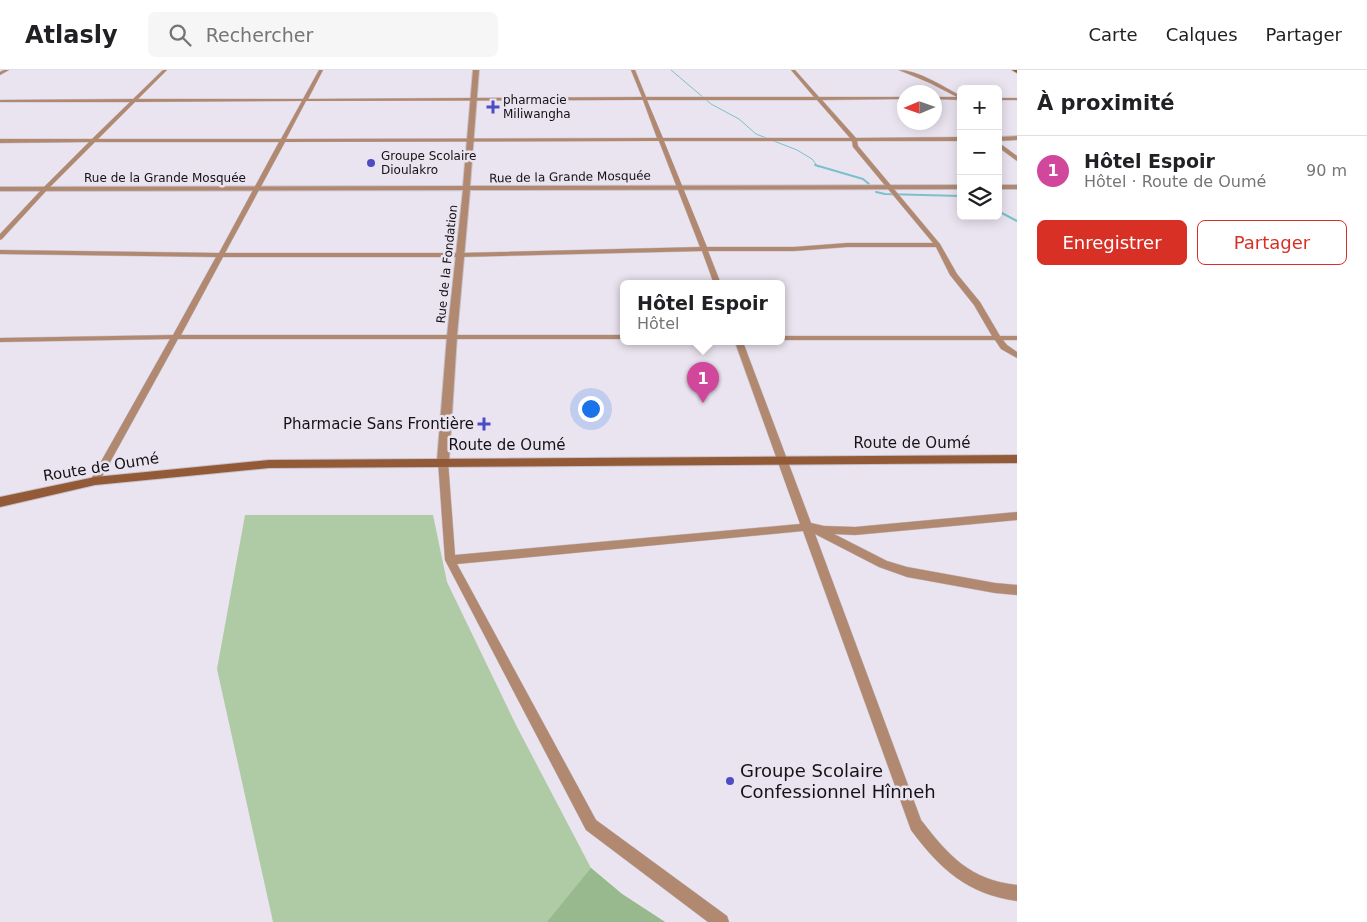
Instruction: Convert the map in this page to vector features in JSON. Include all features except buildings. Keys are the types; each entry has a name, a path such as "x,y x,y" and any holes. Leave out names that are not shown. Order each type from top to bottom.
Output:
{"main road":[{"name":"Route de Oumé","path":"0,502 95,482 269,464 1017,459"}],"street":[{"path":"0,74 7,70"},
{"path":"0,238 44,189 165,70"},
{"path":"95,482 321,70"},
{"name":"Rue de la Fondation","path":"444,462 452,336 462,255 476,70"},
{"path":"633,70 716,280"},
{"path":"793,70 854,139 855,146 938,245 954,275 977,304 998,339 1004,347 1017,356"},
{"path":"901,70 932,82 957,96"},
{"path":"0,101 897,98"},
{"path":"942,98 957,98"},
{"path":"1002,98 1017,98"},
{"path":"1002,138 1017,138"},
{"path":"0,141 957,139"},
{"path":"1002,147 1017,158"},
{"name":"Rue de la Grande Mosquée","path":"0,189 467,190 680,187 957,187"},
{"path":"1002,187 1017,187"},
{"path":"0,252 221,255 462,255 704,249 794,249 847,245 938,245"},
{"path":"0,340 452,336 620,337"},
{"path":"785,338 1017,338"},
{"path":"741,345 916,825 935,851 958,872 998,892 1017,893"},
{"path":"444,462 450,560 591,825 721,922"},
{"path":"450,560 808,526 824,530 855,531 1017,516"},
{"path":"808,526 883,564 907,572 994,588 1017,590"}],"green space":[{"path":"245,515 433,515 447,582 516,725 591,868 622,894 665,922 273,922 217,669"},
{"path":"591,868 622,894 665,922 547,922"}],"waterway":[{"path":"671,70 711,104 739,119 756,134 797,150 812,159 817,166"},
{"path":"817,166 863,179 869,184"},
{"path":"876,192 885,194 957,196"},
{"path":"1002,213 1017,221"}],"place":[{"name":"pharmacie Miliwangha","path":"493,107"},
{"name":"Groupe Scolaire Dioulakro","path":"371,163"},
{"name":"Hôtel Espoir","path":"703,403"},
{"name":"Pharmacie Sans Frontière","path":"484,424"},
{"name":"Groupe Scolaire Confessionnel Hînneh","path":"730,781"}]}
